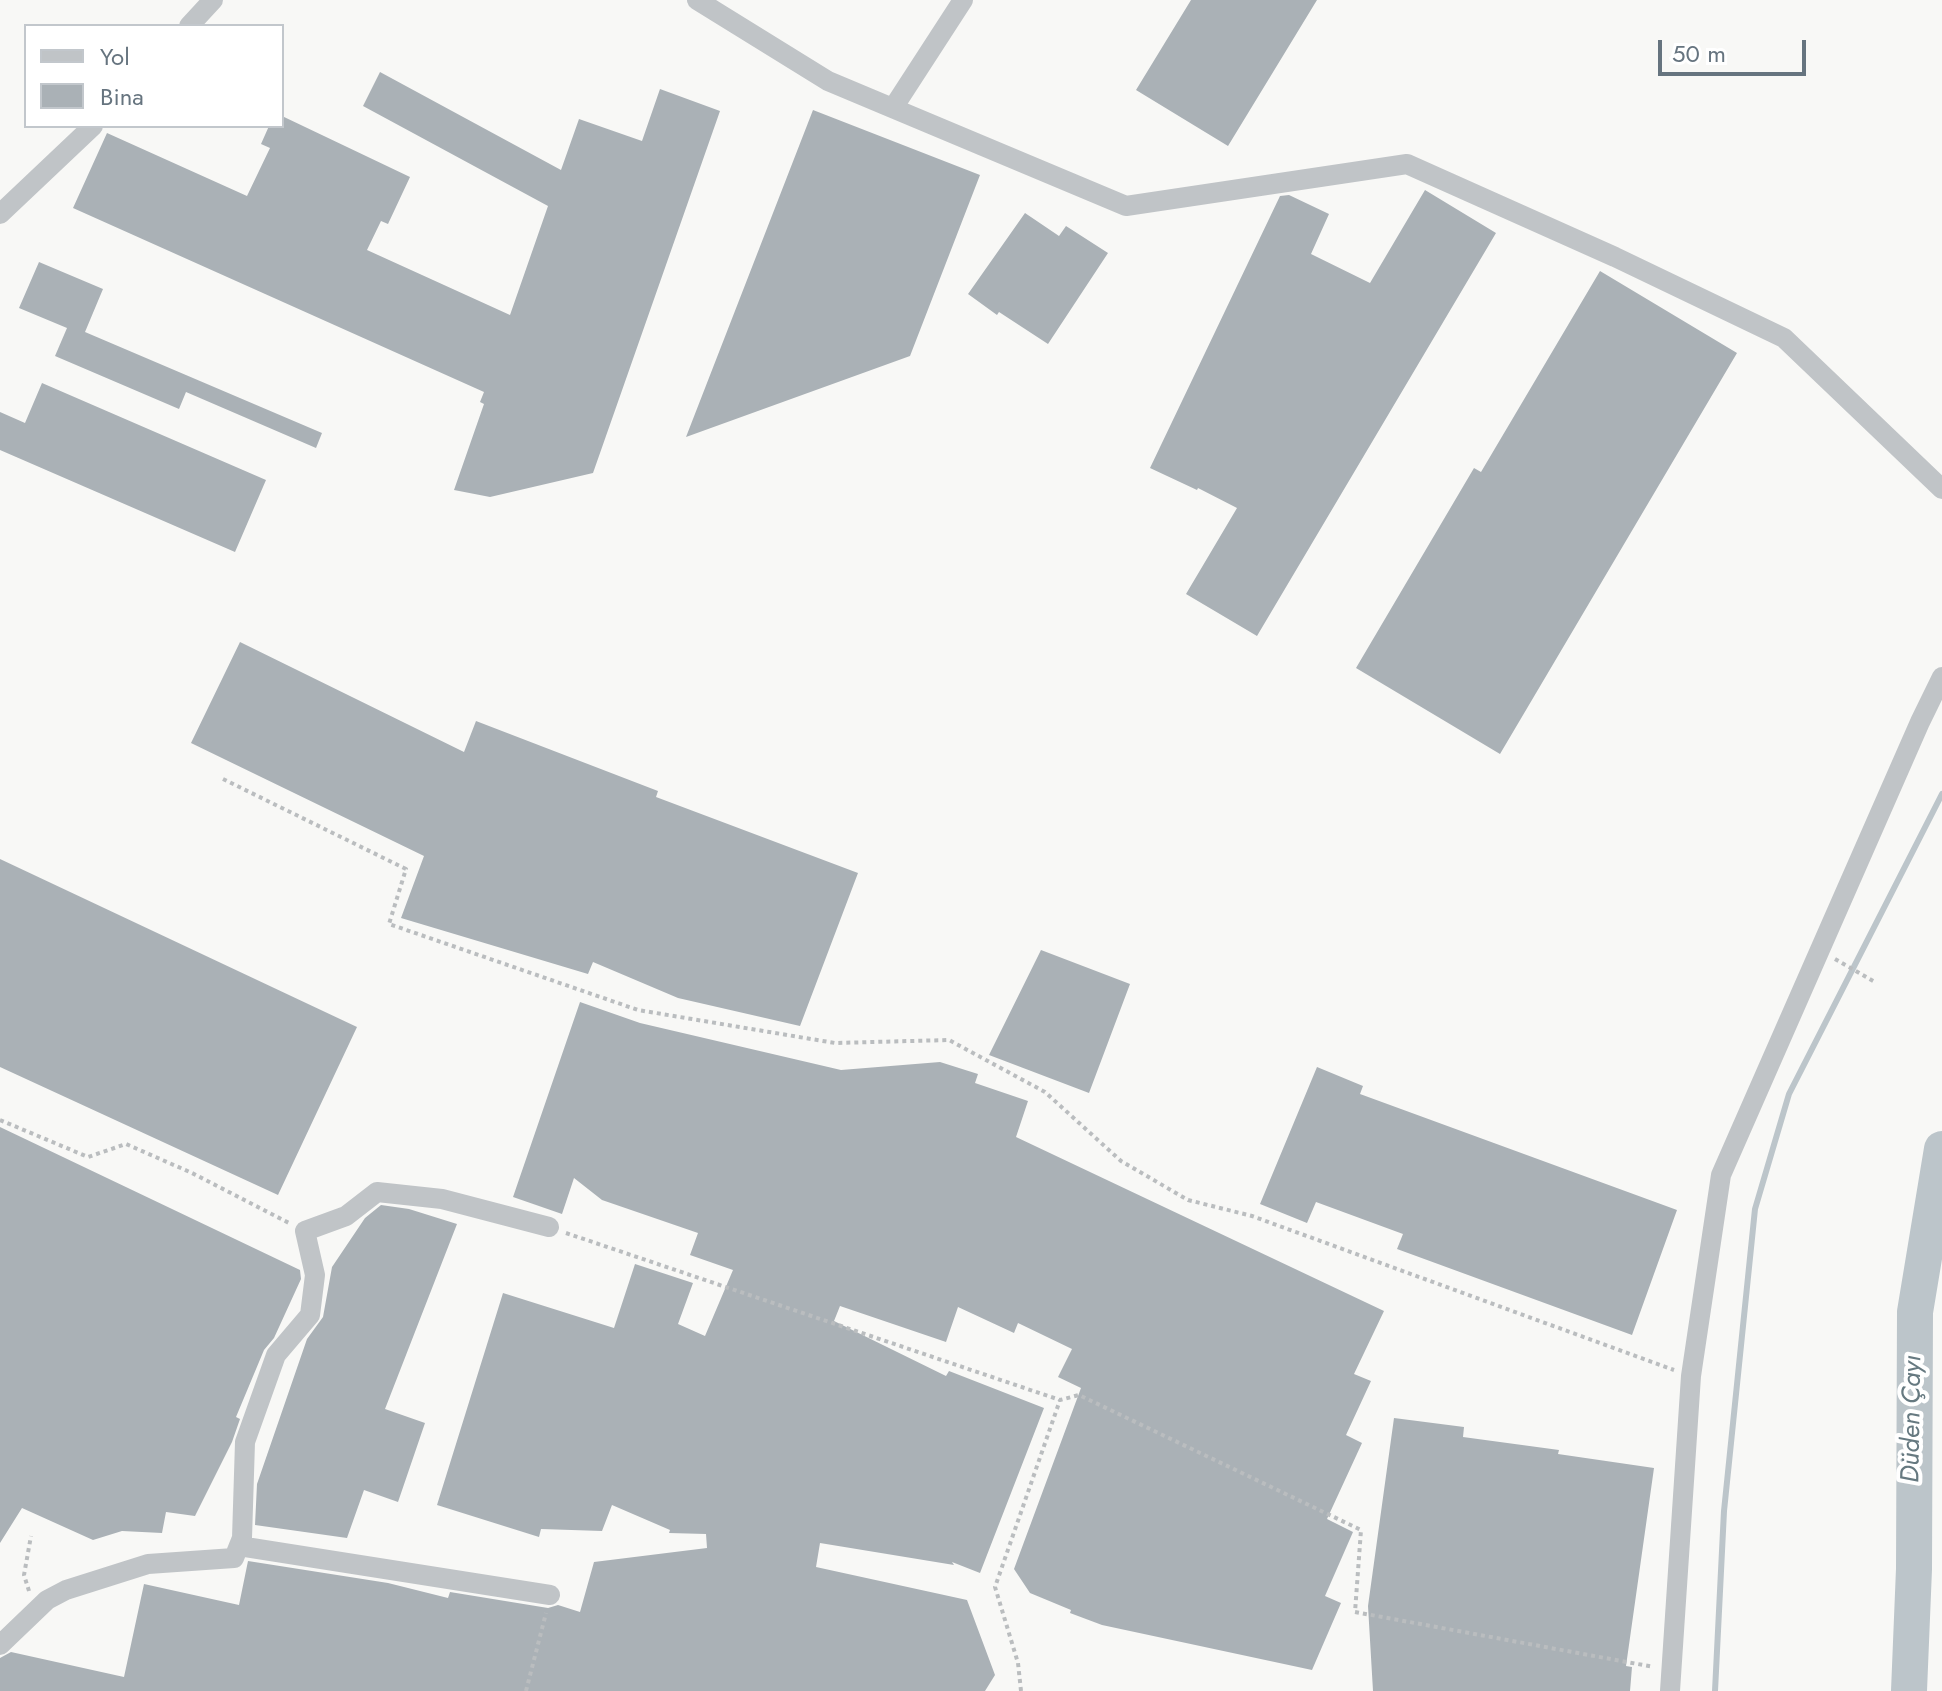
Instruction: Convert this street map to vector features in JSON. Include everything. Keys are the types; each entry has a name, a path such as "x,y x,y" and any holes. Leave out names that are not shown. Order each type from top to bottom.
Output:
{"street":[{"path":"191,24 213,0"},
{"path":"697,0 828,81 1126,206 1407,164 1615,257 1784,338 1942,489"},
{"path":"893,108 963,0"},
{"path":"0,214 91,128"},
{"path":"1671,1681 1691,1376 1721,1175 1942,677"},
{"path":"0,1645 47,1600 66,1590 148,1564 234,1558 242,1538 245,1442 276,1355 310,1315 315,1275 305,1231 346,1216 377,1192 442,1199 549,1227"},
{"path":"239,1546 550,1595"}],"path":[{"path":"223,779 406,869 389,924 638,1010 835,1043 949,1040 1045,1092 1121,1161 1188,1200 1252,1216 1691,1376"},
{"path":"1841,962 1875,982"},
{"path":"0,1120 88,1157 126,1144 192,1173 305,1231"},
{"path":"549,1227 1060,1400 1079,1395 1361,1530 1355,1612 1671,1681"},
{"path":"1021,1691 1018,1663 995,1587 1060,1400"},
{"path":"31,1536 24,1575 34,1613"},
{"path":"526,1691 550,1595"}],"building":[{"path":"1191,0 1317,0 1228,146 1136,90"},
{"path":"380,72 561,170 579,119 642,141 660,89 720,111 593,473 490,497 454,490 484,404 480,402 484,392 73,208 107,133 247,196 270,148 261,144 268,128 284,128 284,117 410,177 388,224 381,221 367,250 510,315 548,206 363,106"},
{"path":"813,110 980,175 910,356 686,437"},
{"path":"1425,190 1496,233 1257,636 1186,594 1237,508 1150,468 1280,196 1289,195 1329,214 1311,254 1370,283"},
{"path":"1025,213 1059,236 1066,226 1108,253 1048,344 999,312 997,315 968,294"},
{"path":"39,262 103,289 85,332 322,433 316,448 186,392 179,409 55,356 67,328 19,308"},
{"path":"1600,271 1737,353 1500,754 1356,668 1474,468 1481,472"},
{"path":"42,383 266,480 235,552 0,450 0,412 25,423"},
{"path":"240,642 464,752 476,721 658,791 656,797 858,873 800,1026 678,998 593,962 588,974 401,918 424,856 191,743"},
{"path":"0,859 357,1027 278,1195 0,1067"},
{"path":"1041,950 1130,984 1089,1093 989,1055"},
{"path":"580,1002 640,1023 841,1070 940,1062 978,1074 975,1083 1028,1101 1016,1137 1384,1311 1354,1374 1371,1381 1346,1435 1362,1443 1327,1519 1353,1532 1325,1596 1341,1603 1312,1670 1102,1625 1030,1593 1014,1569 1081,1388 1058,1377 1072,1349 1018,1323 1014,1333 958,1307 946,1342 840,1306 834,1321 946,1376 949,1371 1044,1408 980,1573 952,1562 954,1565 820,1543 816,1567 967,1600 995,1675 985,1691 0,1691 0,1658 11,1652 124,1677 144,1584 239,1605 248,1561 388,1583 448,1598 450,1592 548,1608 558,1605 580,1612 594,1562 707,1548 706,1534 669,1533 670,1530 612,1505 602,1531 541,1529 539,1537 437,1505 503,1293 614,1328 635,1264 693,1283 678,1324 705,1336 733,1270 690,1255 698,1233 602,1200 574,1178 562,1214 513,1197"},
{"path":"1317,1067 1363,1086 1360,1094 1677,1210 1632,1335 1397,1249 1403,1234 1316,1202 1307,1223 1260,1204"},
{"path":"0,1127 300,1270 301,1279 274,1338 264,1350 236,1417 240,1419 232,1442 195,1516 166,1512 162,1533 122,1531 93,1540 22,1508 0,1543"},
{"path":"381,1205 409,1209 457,1224 385,1409 425,1423 398,1502 364,1490 347,1538 255,1525 257,1484 307,1339 323,1317 332,1267 365,1218"},
{"path":"1394,1418 1464,1427 1463,1437 1559,1450 1558,1454 1654,1468 1626,1666 1632,1667 1630,1691 1373,1691 1368,1606"}],"waterway":[{"path":"1715,1691 1724,1511 1755,1209 1789,1094 1942,794"},
{"name":"Düden Çayı","path":"1909,1691 1914,1569 1915,1312 1942,1149"}]}
